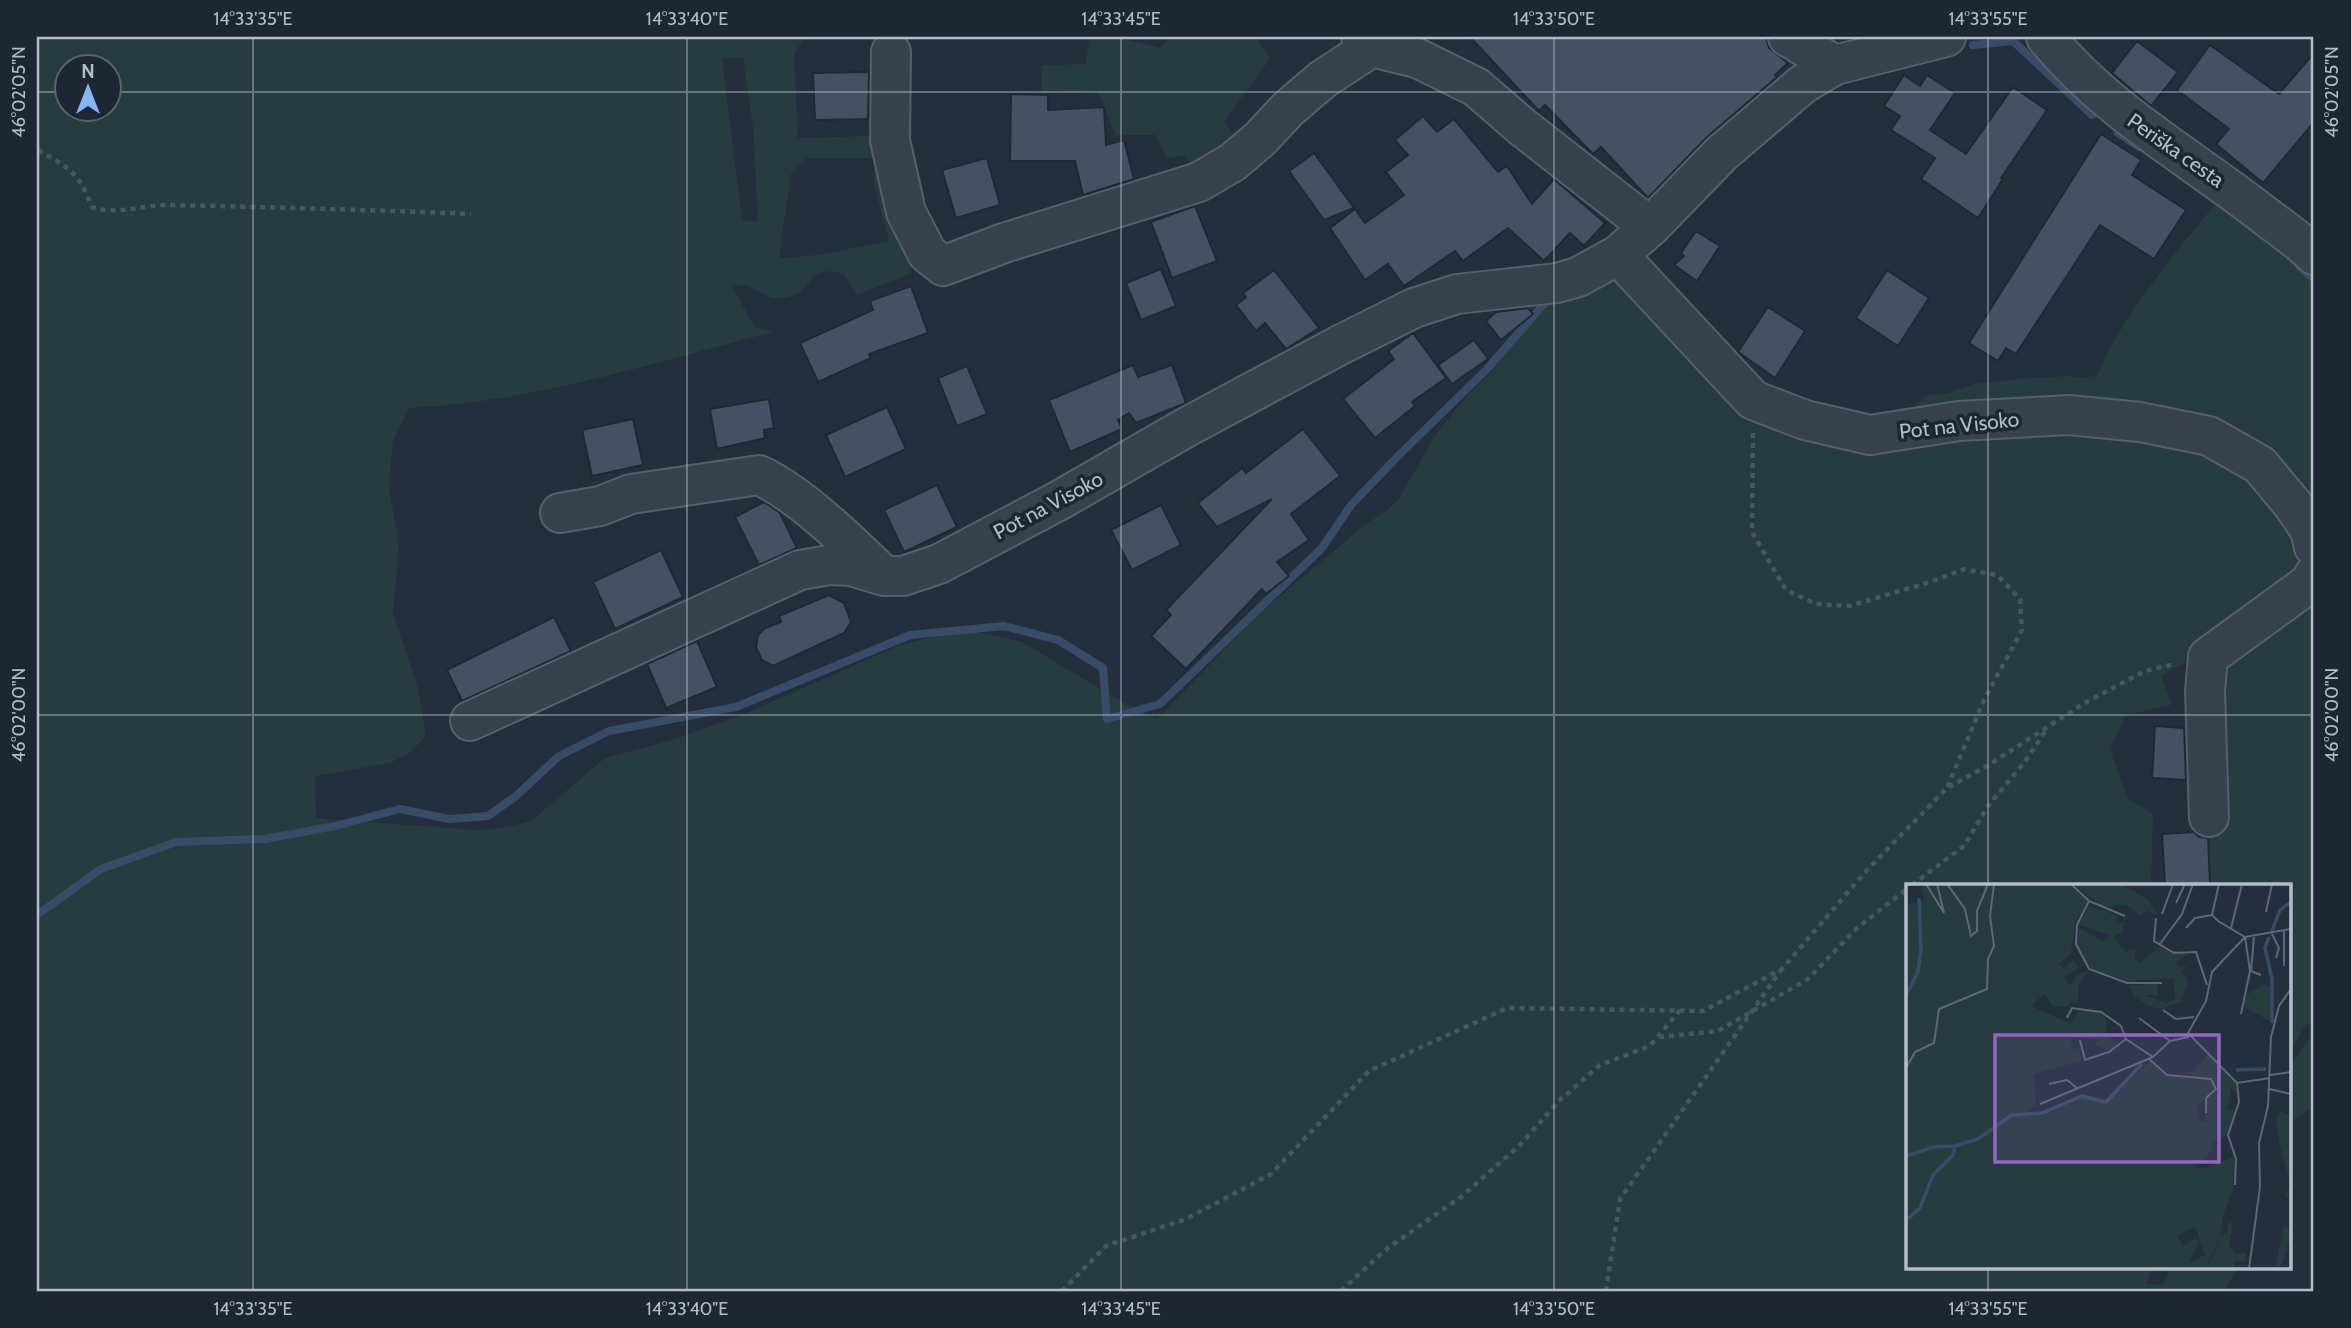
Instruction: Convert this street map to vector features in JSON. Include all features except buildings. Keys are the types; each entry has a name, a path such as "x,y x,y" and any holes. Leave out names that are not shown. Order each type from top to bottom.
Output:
{"street":[{"path":"1788,37 1835,65"},
{"name":"Pot na Visoko","path":"470,721 800,570 830,565 851,566 884,576 903,576 939,564 1060,500 1292,370 1414,308 1457,294 1557,283 1578,277 1618,255 1650,228 1722,153 1803,84 1835,65 1946,37"},
{"name":"Periška cesta","path":"2046,37 2066,62 2118,110 2234,192 2314,255"},
{"path":"891,52 890,140 906,212 927,253 943,267 1004,243 1199,182 1233,162 1260,139 1288,109 1366,42 1417,58 1476,87 1650,228"},
{"name":"Pot na Visoko","path":"1618,255 1753,400 1805,420 1870,435 1959,421 2069,415 2140,422 2209,436 2259,466 2294,506 2310,530 2314,547"},
{"path":"560,513 600,506 631,494 759,475 776,483 851,544 884,576"},
{"path":"2209,817 2204,691 2208,657 2311,582 2314,575"}],"path":[{"path":"37,160 38,147"},
{"path":"38,147 82,181 92,207 104,211 152,205 471,214"},
{"path":"1753,400 1752,532 1786,590 1816,604 1849,606 1964,569 1997,575 2020,599 2022,630 1983,700 1947,788"},
{"path":"1606,1291 1620,1199 1782,969 1867,870 1947,788 1987,766 2088,701 2145,671 2208,657"},
{"path":"1914,884 1964,846 1988,806 2023,764 2049,726"},
{"path":"1658,1037 1718,1031 1808,979 1856,929 1906,890"},
{"path":"1062,1291 1106,1246 1185,1219 1271,1174 1369,1071 1507,1008 1703,1011 1782,969"},
{"path":"1341,1291 1384,1251 1462,1196 1519,1146 1560,1100 1600,1065 1650,1046 1680,1010"}],"green space":[{"path":"37,37 805,37 794,54 798,138 868,136 877,145 916,263 910,274 857,295 844,274 832,272 817,275 797,294 788,297 770,297 745,285 731,285 755,327 773,332 547,389 501,398 409,408 393,440 389,488 399,545 393,614 417,684 426,736 411,752 390,763 315,776 316,818 477,830 498,829 531,821 605,758 672,740 742,715 900,645 973,631 1022,642 1117,699 1157,719 1262,611 1365,525 1390,508 1400,497 1434,437 1467,395 1491,372 1507,345 1556,295 1621,270 1746,416 1780,433 1839,438 1934,431 2158,432 2263,478 2304,537 2308,576 2217,643 2162,676 2171,705 2126,715 2111,745 2128,798 2153,814 2151,884 1906,884 1906,1268 2153,1268 2146,1284 2163,1285 2171,1268 2238,1268 2226,1287 2218,1291 37,1291","holes":["722,58 743,58 753,127 758,222 742,220","807,158 875,158 874,183 889,241 818,255 779,258 791,174"]},
{"path":"1076,37 1116,37 1160,48 1172,37 1256,37 1270,59 1224,121 1239,145 1197,170 1184,156 1167,158 1156,135 1116,135 1098,92 1041,93 1042,65 1086,64 1089,40"},
{"path":"2218,201 2287,254 2314,282 2314,512 2260,452 1911,410 1925,396 1949,393 1973,384 2098,375 2136,306"},
{"path":"2314,592 2314,982 2311,990 2314,1027 2307,1024 2292,1047 2292,884 2205,884 2205,833 2218,833 2218,668"},
{"path":"2314,1032 2314,1106 2292,1122 2292,1062"}],"waterway":[{"path":"1973,45 2013,41 2092,115"},
{"path":"2118,133 2139,147"},
{"path":"2299,266 2314,279"},
{"path":"37,915 101,869 176,842 265,839 335,826 400,809 449,819 488,816 516,796 559,756 609,731 736,707 910,635 1004,626 1058,640 1103,668 1107,719 1160,704 1322,548 1351,505 1486,370 1551,296"}]}
